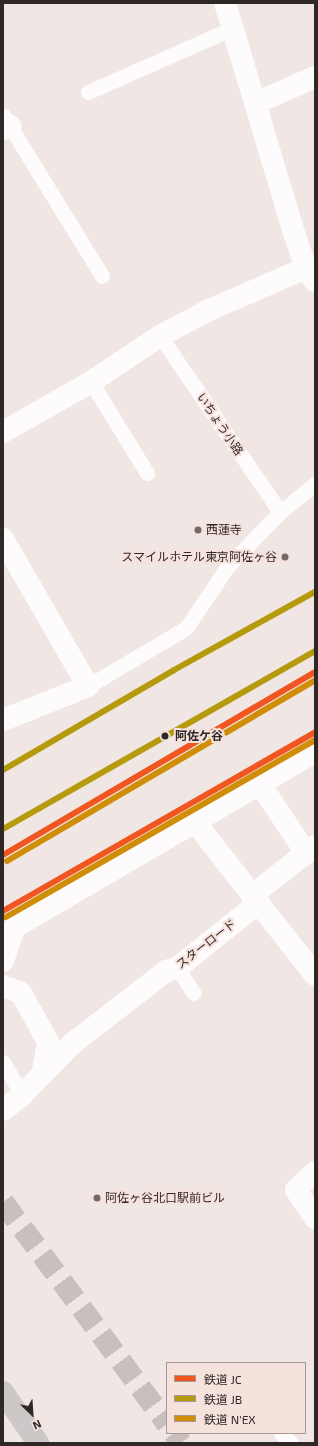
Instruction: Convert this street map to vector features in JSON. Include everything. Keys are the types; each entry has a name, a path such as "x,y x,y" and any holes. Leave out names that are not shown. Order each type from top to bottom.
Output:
{"main road":[{"path":"3,1392 38,1443"}],"street":[{"path":"3,432 91,382 160,336 209,310 312,275 232,29 225,3"},
{"path":"256,103 315,77"},
{"path":"3,539 88,686 3,720"},
{"path":"3,961 15,927 315,752"},
{"path":"260,784 310,850"},
{"path":"196,822 315,976"},
{"name":"スターロード","path":"3,1110 22,1095 43,1071 73,1043 166,972 177,968 252,908 259,890 310,850"},
{"path":"3,986 21,993 48,1042 43,1071"},
{"path":"315,1172 296,1190 315,1218"}],"lane":[{"path":"88,92 232,29"},
{"path":"5,123 102,276"},
{"name":"いちょう小路","path":"160,336 280,512"},
{"path":"91,382 147,473"},
{"path":"88,686 186,628 228,566 280,512 315,484"},
{"path":"177,968 194,993"},
{"path":"3,1062 22,1095"},
{"path":"282,1434 291,1443"}],"tunnel":[{"path":"3,1202 166,1423"},
{"path":"175,1434 181,1443"}],"rail line":[{"name":"JB","path":"3,770 174,670 315,592"},
{"name":"JB","path":"3,829 315,651"},
{"name":"JC","path":"3,855 315,672"},
{"name":"N'EX","path":"7,861 315,680"},
{"name":"JC","path":"3,911 315,732"},
{"name":"N'EX","path":"6,917 315,740"}],"place":[{"name":"西蓮寺","path":"198,530"},
{"name":"スマイルホテル東京阿佐ヶ谷","path":"285,557"},
{"name":"阿佐ケ谷","path":"165,736"},
{"name":"阿佐ヶ谷北口駅前ビル","path":"97,1198"}]}
